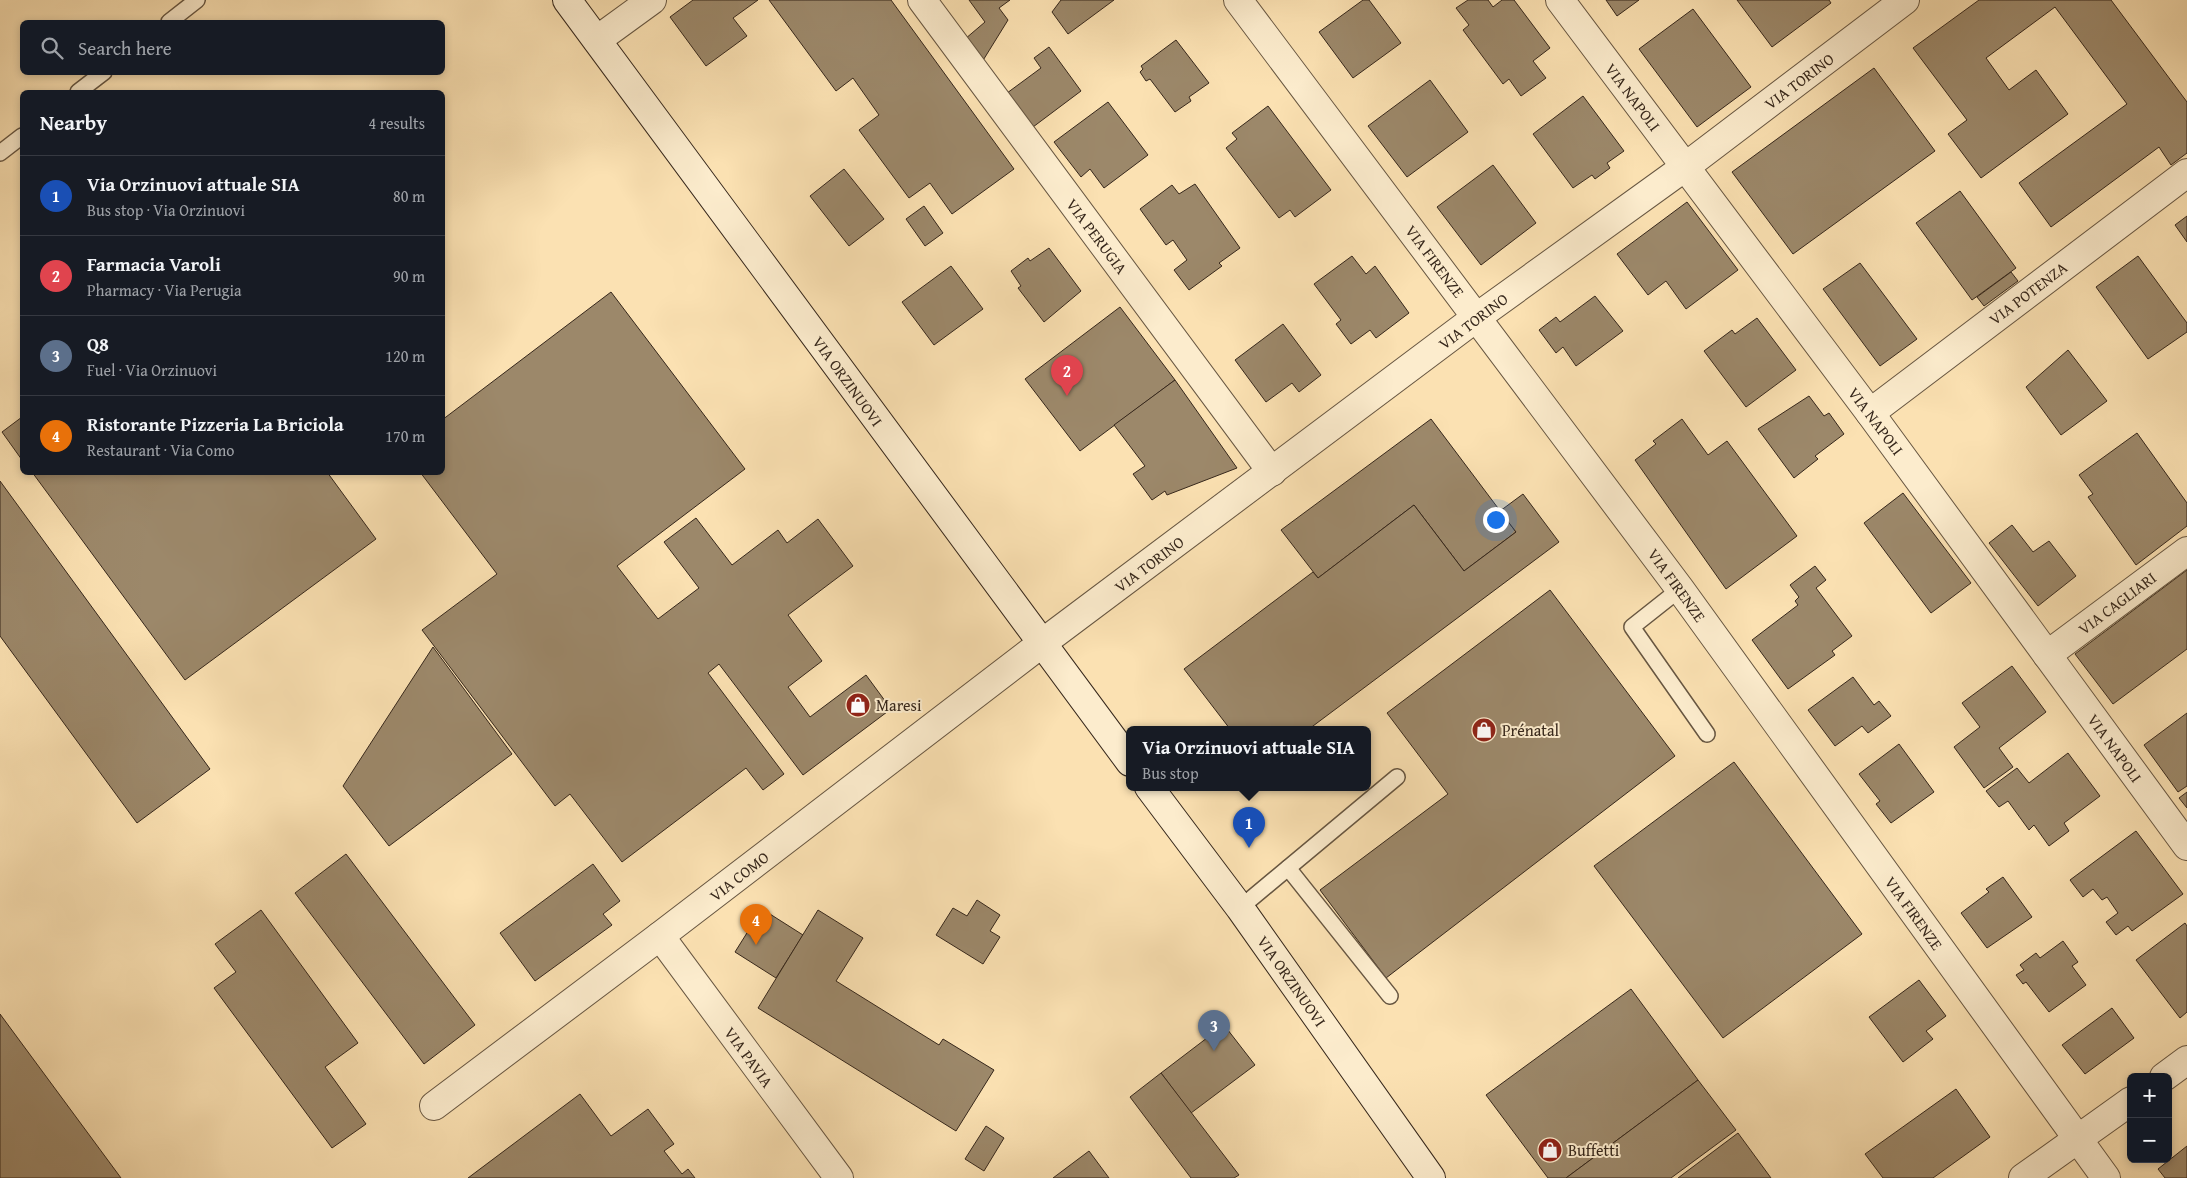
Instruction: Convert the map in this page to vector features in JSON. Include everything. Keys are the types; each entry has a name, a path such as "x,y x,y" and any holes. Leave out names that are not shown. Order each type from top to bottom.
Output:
{"street":[{"name":"VIA ORZINUOVI","path":"567,0 1126,757"},
{"path":"597,40 652,0"},
{"name":"VIA PERUGIA","path":"922,0 1272,472"},
{"name":"VIA FIRENZE","path":"1238,0 1680,588 2106,1178"},
{"name":"VIA NAPOLI","path":"1560,0 1870,413 2187,846"},
{"name":"VIA TORINO","path":"1041,644 1477,317 1685,167 1905,0"},
{"name":"VIA POTENZA","path":"1870,413 2187,173"},
{"name":"VIA CAGLIARI","path":"2047,655 2187,550"},
{"name":"VIA COMO","path":"434,1106 660,936 1041,644"},
{"name":"VIA ORZINUOVI","path":"1152,791 1240,908 1431,1178"},
{"name":"VIA PAVIA","path":"660,936 838,1178"},
{"path":"2169,1073 2187,1060"},
{"path":"2023,1178 2127,1104"}],"lane":[{"path":"171,20 198,0"},
{"path":"81,90 100,75"},
{"path":"0,154 20,138"},
{"path":"1680,588 1632,627 1707,734"},
{"path":"1240,908 1397,778"},
{"path":"1288,868 1390,996"}],"building":[{"path":"693,0 758,0 733,18 747,36 706,66 670,17"},
{"path":"769,0 891,0 1014,169 952,214 930,183 909,198 859,130 879,115 853,78 836,91"},
{"path":"969,0 1010,0 999,8 1008,20 982,62 965,39 985,22"},
{"path":"1061,0 1114,0 1068,34 1052,12"},
{"path":"1363,0 1369,0 1401,43 1353,78 1319,32"},
{"path":"1468,0 1488,0 1493,7 1502,0 1514,0 1550,48 1533,61 1546,78 1521,96 1509,79 1503,84 1463,30 1469,25 1456,8"},
{"path":"1606,0 1639,0 1617,16"},
{"path":"1737,0 1829,0 1831,3 1772,47"},
{"path":"1979,0 2111,0 2187,102 2187,153 2171,165 2159,147 2051,227 2019,183 2127,104 2055,7 1986,58 2009,90 2036,70 2068,114 1981,178 1948,134 1967,120 1913,48"},
{"path":"1693,9 1751,87 1697,127 1639,49"},
{"path":"1176,40 1209,83 1189,97 1191,101 1175,112 1150,79 1146,81 1140,72 1143,69 1141,66"},
{"path":"1049,47 1081,91 1029,130 1003,96 1041,68 1034,58"},
{"path":"1874,68 1935,151 1793,254 1732,172"},
{"path":"1430,80 1468,132 1407,177 1368,126"},
{"path":"1583,96 1624,151 1607,163 1610,168 1595,179 1592,175 1573,188 1533,134"},
{"path":"1108,102 1148,155 1104,188 1090,169 1081,177 1054,142"},
{"path":"1268,106 1331,190 1295,217 1290,210 1279,218 1226,148 1237,139 1232,133"},
{"path":"1493,165 1536,223 1481,265 1437,207"},
{"path":"844,169 884,219 849,246 810,196"},
{"path":"1195,184 1240,248 1219,263 1222,266 1189,290 1174,270 1187,260 1173,240 1166,245 1140,209 1172,185 1179,194"},
{"path":"1960,191 2016,268 1972,300 1916,223"},
{"path":"1687,202 1738,270 1686,309 1666,281 1648,295 1617,254"},
{"path":"924,206 943,233 925,246 906,219"},
{"path":"2187,216 2187,242 2175,225"},
{"path":"1049,248 1081,291 1044,322 1018,288 1021,286 1011,271 1028,258 1030,261"},
{"path":"1352,256 1366,274 1375,266 1409,313 1376,338 1370,330 1351,344 1336,324 1341,320 1314,284"},
{"path":"2138,256 2187,323 2187,332 2148,359 2096,287"},
{"path":"1860,263 1917,339 1880,366 1823,289"},
{"path":"951,266 983,309 934,345 902,302"},
{"path":"2011,272 2018,281 1984,306 1977,297"},
{"path":"611,292 745,469 617,566 658,619 699,588 664,542 696,518 732,565 778,530 787,543 818,519 853,566 788,615 822,661 788,687 810,717 866,675 891,709 803,775 719,664 708,673 784,774 763,790 746,768 622,862 570,794 555,806 422,630 497,574 422,475 445,475 445,418"},
{"path":"1595,296 1623,331 1576,366 1563,347 1556,353 1539,330 1556,317 1560,322"},
{"path":"1120,307 1175,380 1080,451 1025,379"},
{"path":"1757,318 1796,370 1746,407 1704,351 1732,330 1735,334"},
{"path":"1283,324 1321,375 1299,392 1292,383 1266,402 1235,360"},
{"path":"2068,350 2107,401 2061,435 2026,387"},
{"path":"1175,380 1237,468 1167,495 1165,491 1152,500 1133,474 1145,466 1114,425"},
{"path":"1809,396 1824,416 1829,413 1844,434 1815,456 1818,459 1794,478 1758,429"},
{"path":"20,418 20,457 2,432"},
{"path":"1431,419 1516,532 1464,571 1414,505 1318,578 1281,530"},
{"path":"1682,419 1708,455 1727,441 1797,536 1726,589 1635,460 1656,444 1653,441"},
{"path":"2137,433 2187,503 2187,526 2136,565 2088,497 2093,494 2079,475"},
{"path":"34,475 329,475 376,539 185,680"},
{"path":"0,481 210,769 137,823 0,636"},
{"path":"1903,493 1971,583 1931,613 1864,523"},
{"path":"1523,494 1559,542 1313,726 1228,726 1184,669 1313,572 1318,578 1414,505 1464,571 1516,532 1500,511"},
{"path":"2012,525 2033,552 2049,541 2076,576 2038,606 1989,543"},
{"path":"1815,566 1826,580 1816,588 1852,636 1832,651 1835,655 1788,689 1752,640 1798,605 1795,601 1799,597 1790,585"},
{"path":"2187,570 2187,649 2113,704 2075,654"},
{"path":"1550,590 1675,756 1386,978 1320,890 1448,794 1387,713"},
{"path":"433,647 512,754 389,846 343,786"},
{"path":"2012,666 2046,712 1999,748 2013,767 1984,788 1954,747 1980,727 1962,703"},
{"path":"1853,677 1874,705 1879,701 1891,716 1868,733 1862,726 1835,746 1808,710"},
{"path":"2187,713 2187,786 2178,792 2144,745"},
{"path":"1899,744 1934,792 1891,823 1876,804 1880,801 1859,774"},
{"path":"2068,753 2100,796 2064,823 2069,831 2049,846 2034,825 2029,830 2008,801 1999,807 1986,791 2017,768 2029,783"},
{"path":"1734,762 1862,934 1723,1038 1594,866"},
{"path":"2187,792 2187,808 2179,798"},
{"path":"2136,831 2183,894 2132,931 2128,926 2116,935 2106,922 2118,913 2107,897 2102,900 2093,889 2083,897 2070,880"},
{"path":"346,854 475,1025 424,1064 295,893"},
{"path":"593,864 620,901 603,914 612,925 535,981 500,933"},
{"path":"2003,877 2032,917 1987,948 1961,913 1989,892 1986,889"},
{"path":"977,900 1000,915 990,931 1000,937 983,964 936,935 953,908 967,916"},
{"path":"762,909 803,935 776,978 735,952"},
{"path":"261,910 358,1043 325,1067 366,1124 332,1148 214,988 236,972 215,944"},
{"path":"818,910 863,938 836,981 939,1045 943,1039 994,1070 956,1131 758,1008"},
{"path":"2185,923 2187,926 2187,1012 2180,1018 2136,960"},
{"path":"2063,941 2078,962 2072,966 2086,985 2049,1012 2026,982 2023,984 2016,975 2024,970 2020,965 2036,953 2040,958"},
{"path":"1919,980 1946,1016 1926,1031 1933,1039 1903,1062 1869,1017"},
{"path":"1631,989 1698,1080 1566,1178 1548,1178 1486,1095"},
{"path":"2112,1008 2134,1038 2085,1074 2062,1045"},
{"path":"0,1014 121,1178 0,1178"},
{"path":"1224,1025 1255,1065 1191,1113 1161,1073"},
{"path":"1161,1073 1239,1175 1234,1178 1191,1178 1130,1097"},
{"path":"1698,1080 1736,1130 1671,1178 1566,1178"},
{"path":"1956,1089 1990,1137 1933,1178 1883,1178 1865,1154"},
{"path":"580,1094 611,1136 648,1109 674,1144 664,1151 682,1174 688,1169 695,1178 468,1178"},
{"path":"986,1126 1004,1138 984,1171 965,1159"},
{"path":"1738,1133 1771,1178 1678,1178"},
{"path":"2187,1146 2187,1178 2165,1178 2158,1169 2166,1163 2172,1163 2172,1158"},
{"path":"1089,1151 1109,1178 1053,1178"}],"place":[{"name":"Farmacia Varoli","path":"1067,396"},
{"name":"Maresi","path":"858,705"},
{"name":"Prénatal","path":"1484,730"},
{"name":"Via Orzinuovi attuale SIA","path":"1249,848"},
{"name":"Ristorante Pizzeria La Briciola","path":"756,945"},
{"name":"Q8","path":"1214,1051"},
{"name":"Buffetti","path":"1550,1150"}]}
